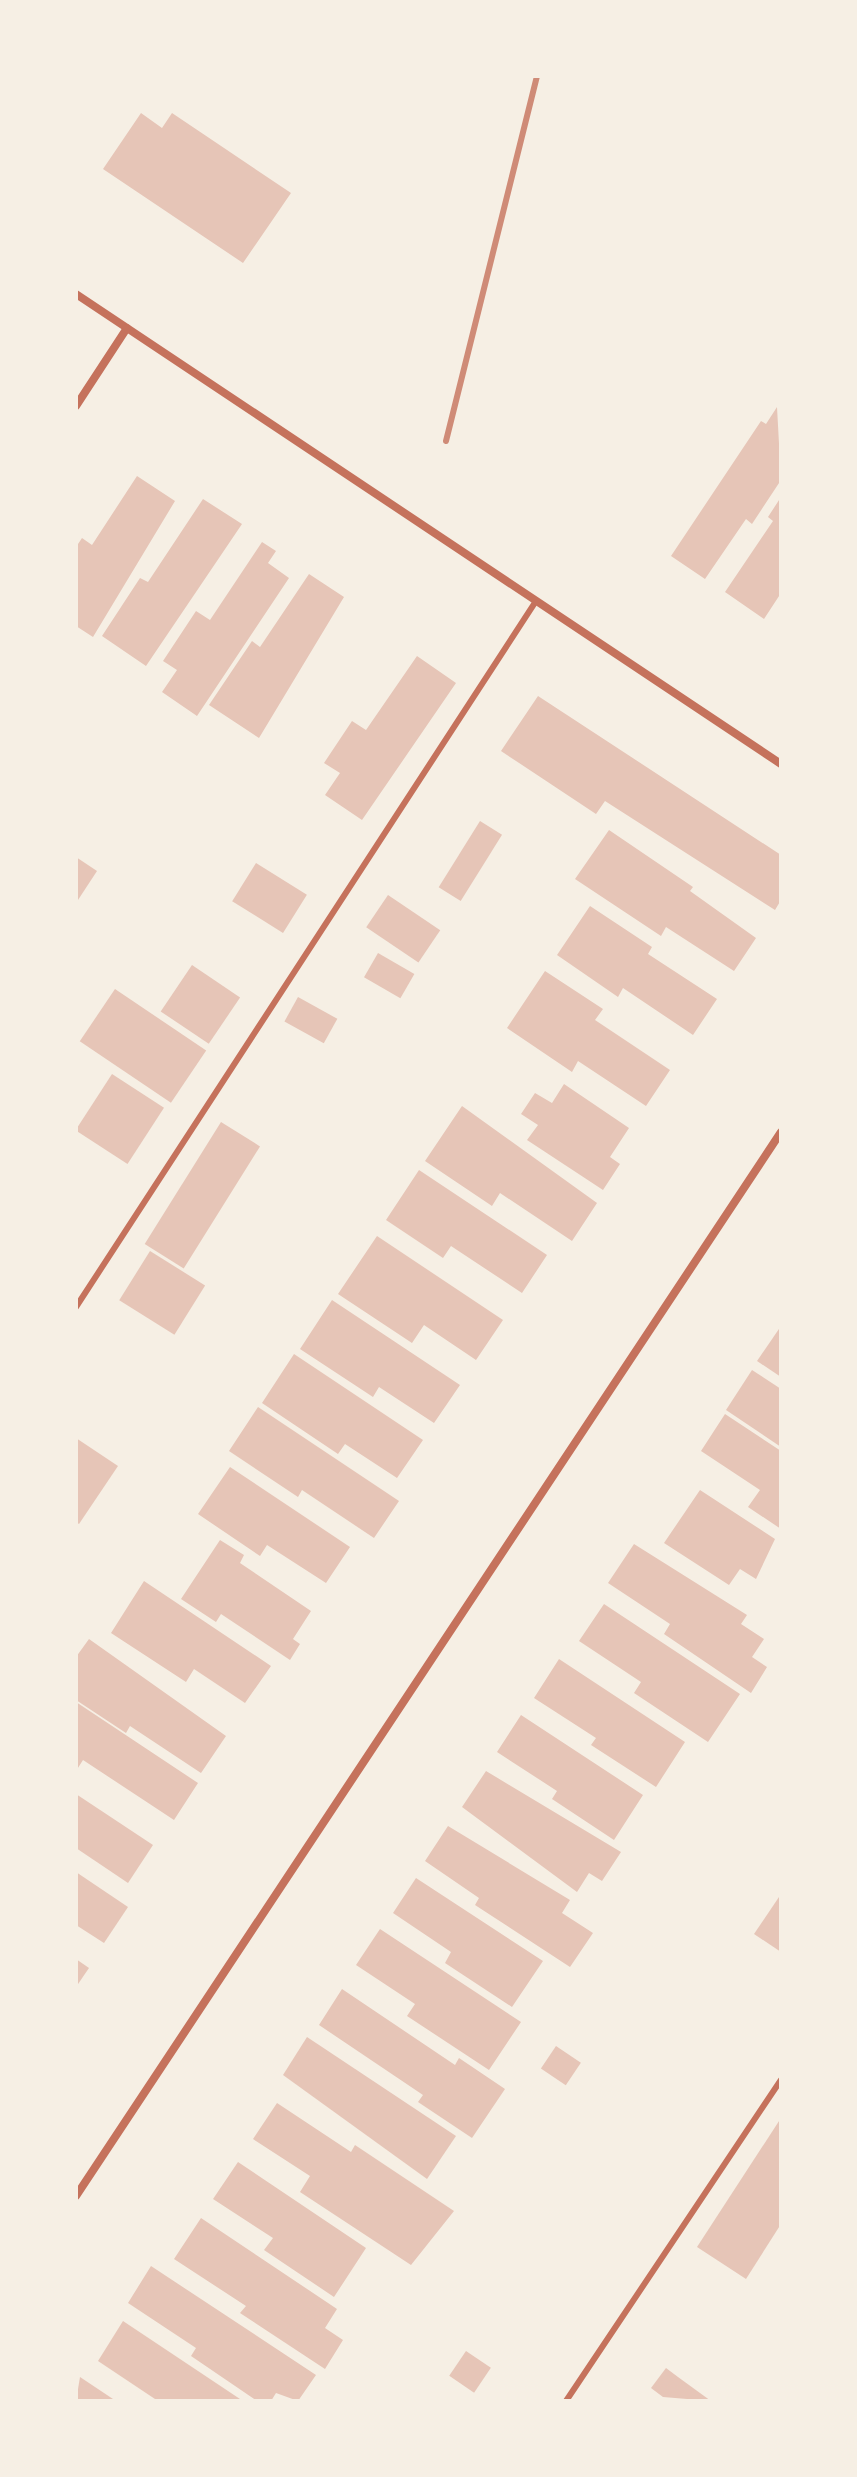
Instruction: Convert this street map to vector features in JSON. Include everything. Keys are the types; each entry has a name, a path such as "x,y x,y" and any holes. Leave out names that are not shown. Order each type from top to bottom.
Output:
{"street":[{"path":"76,294 781,764"},
{"path":"76,406 127,328"},
{"path":"76,2196 781,1132"}],"lane":[{"path":"76,1307 536,601"},
{"path":"566,2401 781,2080"}],"building":[{"path":"141,113 162,128 172,113 291,193 243,263 103,169"},
{"path":"777,407 781,480 752,524 746,519 705,579 671,556 761,421 766,424"},
{"path":"137,476 175,501 93,637 76,626 76,547 82,538 92,545"},
{"path":"781,497 781,593 764,619 725,592 773,521 768,517"},
{"path":"203,499 242,524 146,666 102,636 140,578 148,582"},
{"path":"262,542 276,551 268,563 289,578 197,716 162,692 177,670 163,661 196,611 210,620"},
{"path":"309,574 344,597 259,738 209,705 252,641 260,647"},
{"path":"417,656 456,683 362,820 325,795 340,773 324,763 352,721 366,730"},
{"path":"538,696 781,855 781,900 775,910 605,801 596,814 501,751"},
{"path":"480,821 502,835 461,901 439,887"},
{"path":"609,830 693,887 690,891 756,938 734,971 666,927 661,936 575,879"},
{"path":"76,857 97,871 76,903"},
{"path":"256,863 307,895 283,933 232,901"},
{"path":"388,895 440,930 418,963 366,927"},
{"path":"590,906 652,947 648,954 717,999 693,1035 623,988 618,997 557,955"},
{"path":"378,953 414,974 400,998 364,977"},
{"path":"192,965 240,997 209,1044 161,1011"},
{"path":"545,971 603,1009 595,1020 670,1070 646,1106 578,1061 572,1072 507,1028"},
{"path":"115,989 206,1051 171,1103 80,1041"},
{"path":"298,997 337,1019 324,1043 284,1021"},
{"path":"112,1074 164,1108 128,1164 76,1131"},
{"path":"564,1084 629,1128 610,1157 620,1164 603,1190 527,1140 538,1125 521,1114 535,1093 552,1103"},
{"path":"462,1106 597,1203 572,1241 500,1193 492,1206 425,1161"},
{"path":"221,1122 260,1146 184,1268 145,1244"},
{"path":"419,1170 547,1255 522,1293 451,1246 443,1258 386,1220"},
{"path":"377,1236 503,1320 476,1360 424,1325 412,1343 338,1294"},
{"path":"150,1251 205,1285 174,1335 119,1300"},
{"path":"332,1300 460,1385 434,1423 379,1387 373,1397 300,1349"},
{"path":"781,1326 781,1377 757,1361"},
{"path":"294,1354 423,1440 397,1478 345,1444 338,1454 262,1403"},
{"path":"752,1370 781,1389 781,1447 726,1410"},
{"path":"258,1407 399,1501 374,1538 302,1490 298,1497 229,1451"},
{"path":"725,1414 781,1451 781,1529 748,1507 760,1490 701,1451"},
{"path":"76,1438 118,1466 79,1524 76,1522"},
{"path":"230,1467 350,1547 326,1583 267,1545 260,1556 198,1514"},
{"path":"700,1490 775,1539 756,1579 740,1569 729,1585 664,1543"},
{"path":"220,1540 244,1555 240,1563 311,1611 293,1639 300,1644 290,1660 221,1614 216,1622 181,1599"},
{"path":"634,1544 747,1615 741,1624 764,1639 752,1657 767,1667 751,1693 664,1634 670,1624 608,1583"},
{"path":"144,1581 271,1666 245,1703 194,1669 186,1682 111,1633"},
{"path":"604,1604 740,1694 708,1742 634,1693 641,1682 579,1641"},
{"path":"89,1639 226,1736 201,1773 130,1726 126,1733 76,1700 76,1657"},
{"path":"559,1659 685,1742 656,1787 591,1745 596,1738 534,1698"},
{"path":"76,1702 198,1783 174,1820 83,1760 76,1771"},
{"path":"521,1715 643,1795 614,1840 552,1799 557,1791 497,1752"},
{"path":"486,1771 621,1852 602,1881 589,1873 577,1892 462,1807"},
{"path":"76,1794 153,1845 128,1883 76,1848"},
{"path":"448,1826 570,1900 562,1913 593,1933 570,1967 475,1905 479,1898 425,1861"},
{"path":"76,1872 128,1907 104,1943 76,1925"},
{"path":"416,1878 543,1961 512,2007 445,1963 451,1952 393,1913"},
{"path":"781,1894 781,1952 754,1934"},
{"path":"380,1929 521,2022 489,2070 407,2016 415,2004 356,1965"},
{"path":"76,1959 89,1968 76,1987"},
{"path":"342,1989 455,2065 459,2058 505,2089 472,2138 418,2102 423,2095 319,2025"},
{"path":"307,2037 456,2136 427,2179 283,2075"},
{"path":"556,2046 581,2063 566,2085 541,2068"},
{"path":"277,2103 351,2152 355,2145 454,2211 411,2265 300,2192 310,2176 253,2139"},
{"path":"781,2118 781,2224 746,2279 697,2247"},
{"path":"238,2162 366,2248 334,2297 264,2250 273,2238 213,2199"},
{"path":"201,2218 337,2309 325,2328 343,2340 325,2369 240,2313 246,2306 174,2259"},
{"path":"151,2266 316,2375 298,2401 276,2393 271,2401 257,2401 191,2356 196,2348 128,2303"},
{"path":"123,2321 243,2401 158,2401 98,2361"},
{"path":"466,2351 491,2368 474,2393 449,2376"},
{"path":"666,2368 711,2401 663,2397 651,2388"},
{"path":"80,2377 116,2401 76,2401"}],"railway":[{"path":"446,441 537,76"}]}
